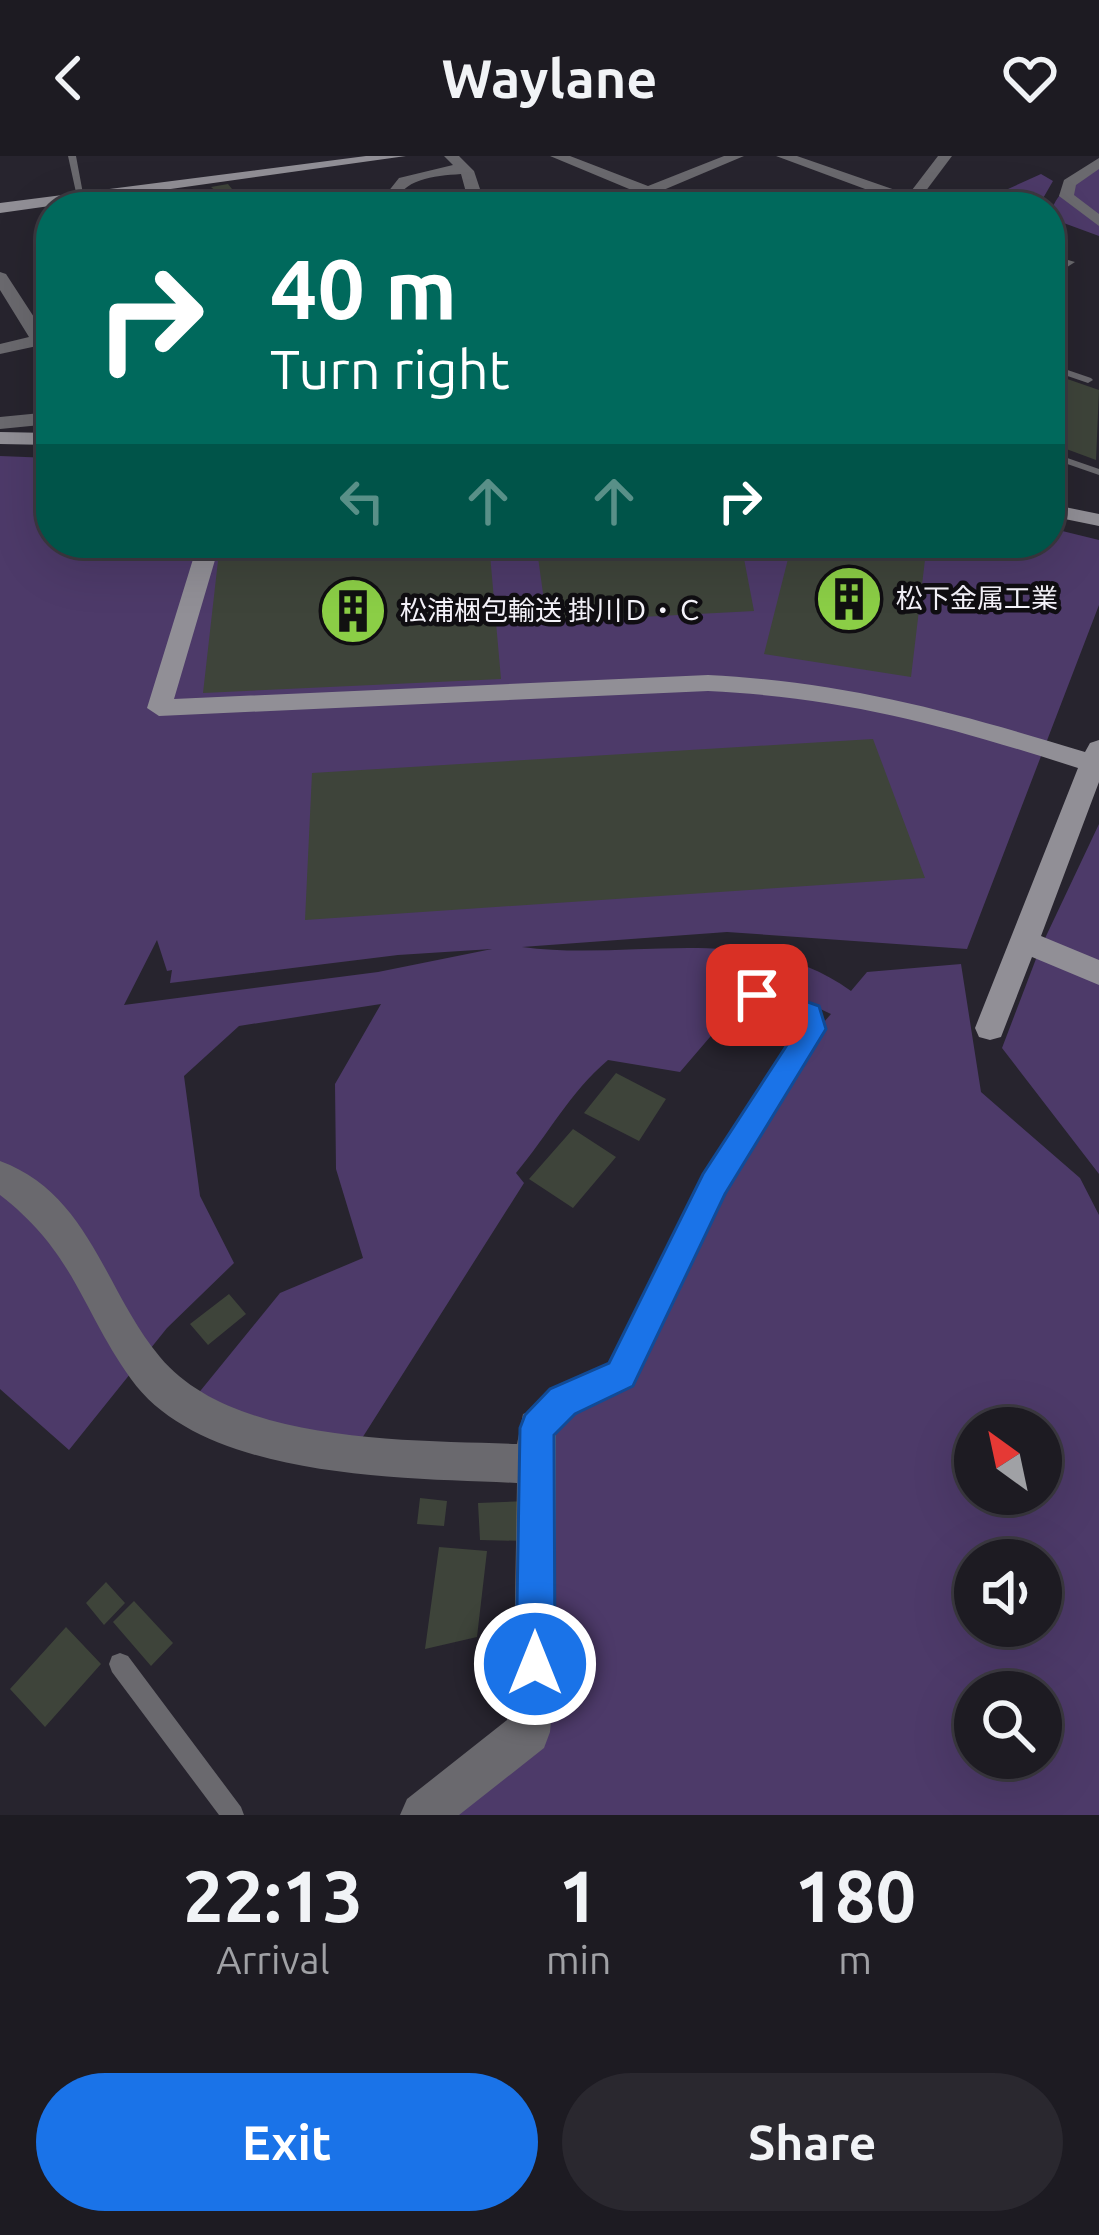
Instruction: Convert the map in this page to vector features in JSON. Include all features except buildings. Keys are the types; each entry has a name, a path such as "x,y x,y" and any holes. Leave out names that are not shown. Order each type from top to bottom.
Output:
{"street":[{"path":"120,192 399,156"},
{"path":"410,156 422,172"},
{"path":"451,156 464,169 472,192"},
{"path":"557,156 635,192"},
{"path":"664,192 737,156"},
{"path":"783,156 889,192"},
{"path":"918,192 945,156"},
{"path":"1099,162 1069,182 1066,196 1099,221"},
{"path":"391,192 422,172 464,169"},
{"path":"0,208 36,203"},
{"path":"0,277 36,326"},
{"path":"0,349 36,341"},
{"path":"0,423 36,419"},
{"path":"0,438 36,439"},
{"path":"1065,513 1099,520"},
{"path":"204,558 159,708 708,683 790,687 931,712 1096,757 990,1028"},
{"path":"1024,941 1099,973"},
{"path":"0,1176 66,1233 163,1392 214,1420 352,1454 537,1446 535,1664 528,1732 423,1815"}],"lane":[{"path":"72,156 80,192"},
{"path":"1065,266 1071,262"},
{"path":"1065,372 1088,380"},
{"path":"1065,460 1099,472"},
{"path":"537,1446 562,1402 621,1375 714,1184 812,1029 809,1013 757,995"},
{"path":"120,1664 233,1815"}],"shaded area":[{"path":"1099,167 1099,236 1065,224 1063,192"},
{"path":"1041,174 1053,181 1047,192 1001,192"},
{"path":"0,456 36,457 36,558 1065,558 1065,532 1099,540 1099,605 967,949 727,932 522,947 733,950 814,969 851,991 867,972 961,964 981,1092 1080,1178 1099,1215 1099,1815 423,1815 528,1732 536,1407 621,1374 670,1273 796,1054 831,1014 773,987 728,1016 680,1072 608,1060 582,1086 516,1173 524,1183 352,1454 188,1406 280,1293 363,1258 336,1169 335,1084 381,1004 239,1026 184,1076 200,1196 234,1263 167,1328 69,1450 0,1389","holes":["157,940 167,971 172,970 170,983 398,955 492,949 378,972 124,1005"]},
{"path":"1099,824 1099,1174 1002,1048 1039,951"}],"place":[{"name":"松下金属工業","path":"849,599"},
{"name":"松浦梱包輸送 掛川Ｄ・Ｃ","path":"353,611"}],"route":[{"path":"535,1664 537,1428 562,1402 621,1375 714,1184 812,1029 809,1013 757,995"}]}
